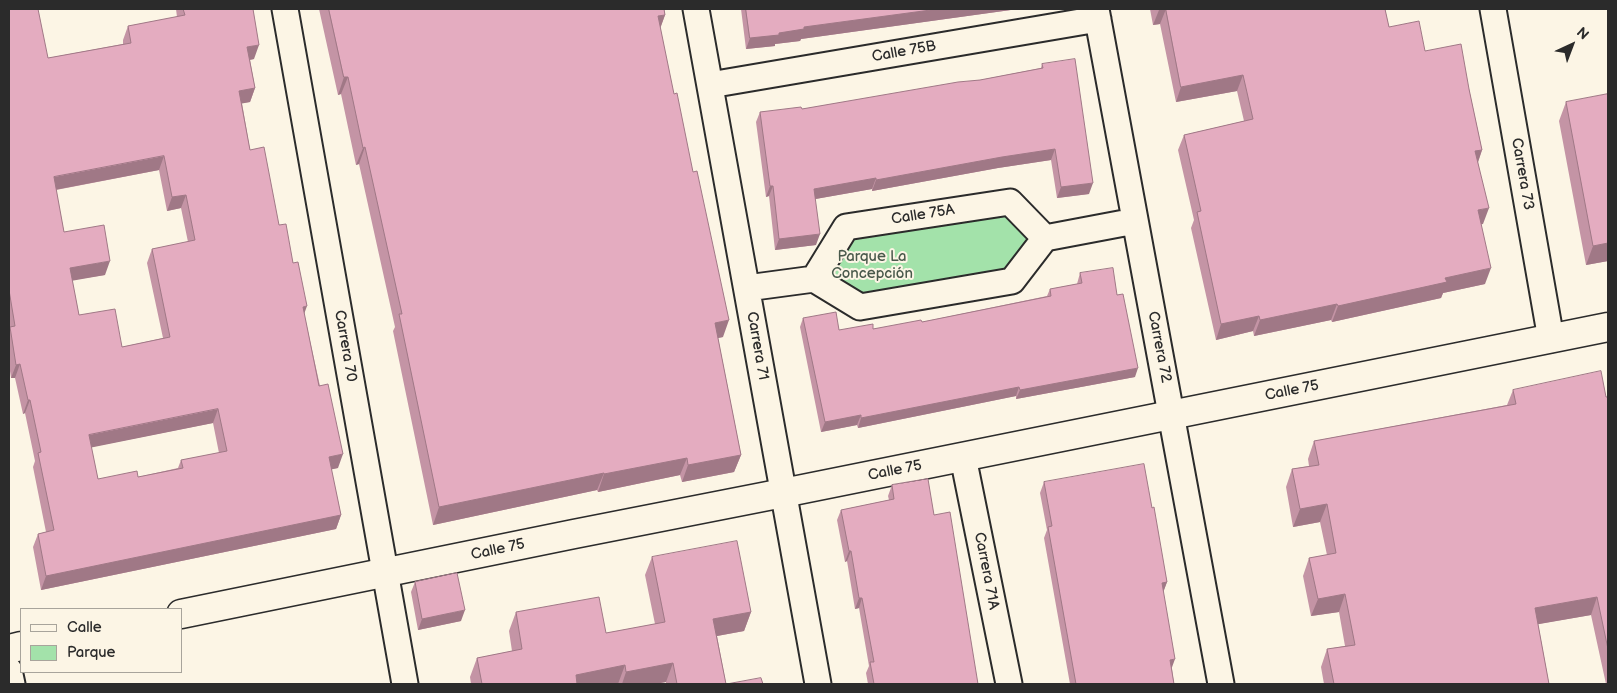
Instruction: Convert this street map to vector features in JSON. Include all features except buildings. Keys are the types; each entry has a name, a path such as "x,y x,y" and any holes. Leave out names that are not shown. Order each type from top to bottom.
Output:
{"street":[{"name":"Carrera 70","path":"285,9 405,684"},
{"name":"Carrera 71","path":"696,9 818,684"},
{"name":"Carrera 73","path":"1493,9 1551,339"},
{"name":"Calle 75B","path":"710,85 1097,14"},
{"name":"Carrera 72","path":"1097,14 1221,684"},
{"name":"Calle 75A","path":"814,279 846,227 1010,202 1045,238"},
{"path":"747,288 814,279 860,307 1012,280 1045,238 1135,221"},
{"name":"Calle 75","path":"182,614 1608,327"},
{"name":"Carrera 71A","path":"963,457 1009,684"},
{"path":"9,670 12,684"}],"green space":[{"name":"Parque La Concepción","path":"1007,208 1036,239 1008,275 862,302 823,276 850,235"}]}
